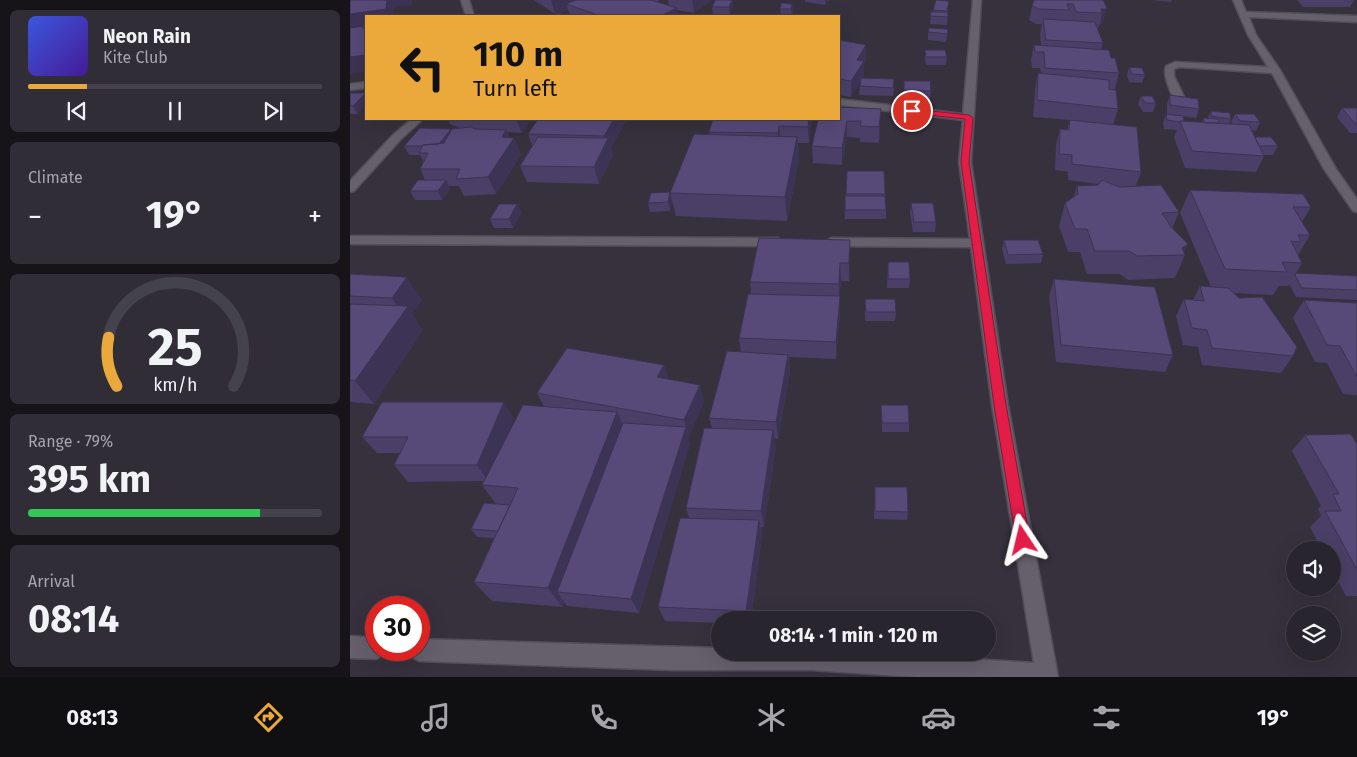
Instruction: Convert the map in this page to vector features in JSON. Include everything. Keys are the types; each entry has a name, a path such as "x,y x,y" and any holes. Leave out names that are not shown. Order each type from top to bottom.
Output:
{"street":[{"path":"465,0 470,15"},
{"path":"430,650 673,660 811,660 1046,676 1000,405 965,162 977,0"},
{"path":"1236,0 1252,35 1275,70 1330,169 1357,208"},
{"path":"1243,14 1357,19"},
{"path":"1182,103 1169,76 1169,68 1178,64 1275,70"},
{"path":"350,87 365,85"},
{"path":"840,102 969,118"},
{"path":"350,188 396,137 417,120"},
{"path":"350,240 788,242"},
{"path":"818,242 977,243"},
{"path":"350,647 365,648"}],"building":[{"path":"350,0 387,0 386,9 350,14"},
{"path":"576,0 651,0 677,8 662,15 598,15 566,4"},
{"path":"715,0 732,0 729,7 712,7"},
{"path":"936,0 949,1 947,11 933,10"},
{"path":"1034,0 1102,0 1107,9 1101,9 1102,13 1076,12 1073,4 1067,4 1069,10 1039,9 1032,6"},
{"path":"781,3 792,4 791,9 780,9"},
{"path":"931,12 948,12 948,17 930,16"},
{"path":"1043,19 1095,22 1103,43 1046,40"},
{"path":"363,26 362,28 365,28 365,55 350,57 350,28"},
{"path":"929,28 948,29 947,34 928,32"},
{"path":"840,40 866,45 857,60 864,61 851,81 840,79"},
{"path":"1034,45 1109,50 1111,58 1115,58 1119,73 1045,68 1044,52 1035,52"},
{"path":"925,50 945,50 947,57 926,57"},
{"path":"1129,67 1142,68 1145,75 1132,74"},
{"path":"1038,73 1109,80 1109,89 1116,90 1118,109 1037,100"},
{"path":"861,78 894,79 893,88 860,86"},
{"path":"904,81 930,81 931,91 904,90"},
{"path":"350,93 365,93 353,106 350,105"},
{"path":"1170,95 1198,99 1199,109 1170,105"},
{"path":"1141,96 1152,96 1156,103 1145,103"},
{"path":"840,107 881,109 879,127 860,126 861,121 847,121 842,148 812,146 818,120 840,120"},
{"path":"1342,108 1357,108 1357,124 1355,124"},
{"path":"1211,111 1230,113 1231,119 1211,116"},
{"path":"1166,114 1183,116 1184,121 1167,120"},
{"path":"1235,114 1254,114 1260,122 1240,121"},
{"path":"1203,118 1218,119 1220,123 1205,123"},
{"path":"537,120 613,120 604,136 528,134"},
{"path":"713,120 809,120 808,127 779,126 778,133 709,132"},
{"path":"1070,120 1137,127 1141,172 1072,164 1072,155 1059,154 1060,129 1069,130"},
{"path":"1180,121 1249,125 1264,156 1192,151"},
{"path":"471,127 475,129 506,130 502,137 514,138 488,177 456,179 460,169 420,169 428,153 419,153 423,145 444,143 452,129"},
{"path":"420,128 451,129 439,144 404,146"},
{"path":"694,134 797,137 785,197 670,193"},
{"path":"538,137 608,138 594,167 520,166"},
{"path":"1255,137 1271,137 1278,146 1259,146"},
{"path":"847,171 884,171 885,194 846,194"},
{"path":"418,180 446,180 438,191 410,191"},
{"path":"1102,180 1119,187 1161,185 1179,212 1162,213 1171,227 1188,244 1182,248 1185,255 1137,256 1129,251 1095,251 1087,229 1075,229 1065,203 1078,194 1077,186 1098,185"},
{"path":"1190,190 1303,194 1311,207 1293,207 1310,235 1298,235 1301,242 1291,241 1302,263 1282,262 1287,272 1225,269"},
{"path":"670,192 668,202 648,203 651,193"},
{"path":"845,196 885,196 886,210 845,210"},
{"path":"911,203 933,203 936,222 914,222"},
{"path":"499,204 517,204 509,219 490,219"},
{"path":"759,238 850,240 849,263 840,263 839,284 750,282"},
{"path":"1004,240 1038,240 1043,254 1008,255"},
{"path":"888,262 909,262 910,279 888,279"},
{"path":"1296,273 1357,276 1357,290 1302,288 1295,275"},
{"path":"350,274 407,277 392,298 350,296"},
{"path":"1054,279 1155,287 1173,355 1061,345"},
{"path":"1200,286 1228,288 1239,298 1262,297 1297,347 1293,356 1212,348 1207,330 1192,328 1184,299 1204,301"},
{"path":"748,294 840,296 836,342 739,338"},
{"path":"865,299 895,299 896,312 866,312"},
{"path":"1304,300 1357,303 1357,377 1340,346 1327,345"},
{"path":"350,304 408,306 355,381 350,380"},
{"path":"567,348 664,365 657,377 700,385 684,420 537,393"},
{"path":"727,351 788,355 776,422 709,418"},
{"path":"382,402 504,402 477,465 394,465 408,437 362,437"},
{"path":"523,405 617,412 548,588 474,582 518,488 482,485"},
{"path":"881,405 908,405 909,423 882,423"},
{"path":"623,423 686,427 631,599 557,592"},
{"path":"704,428 773,430 761,511 686,508"},
{"path":"1351,434 1357,444 1357,570 1325,511 1341,511 1333,494 1339,494 1305,435"},
{"path":"875,487 907,487 908,512 875,511"},
{"path":"484,503 510,505 498,531 471,529"},
{"path":"680,518 759,520 746,611 658,607"}],"route":[{"path":"912,111 969,118 965,162 1000,405 1023,540"}]}
